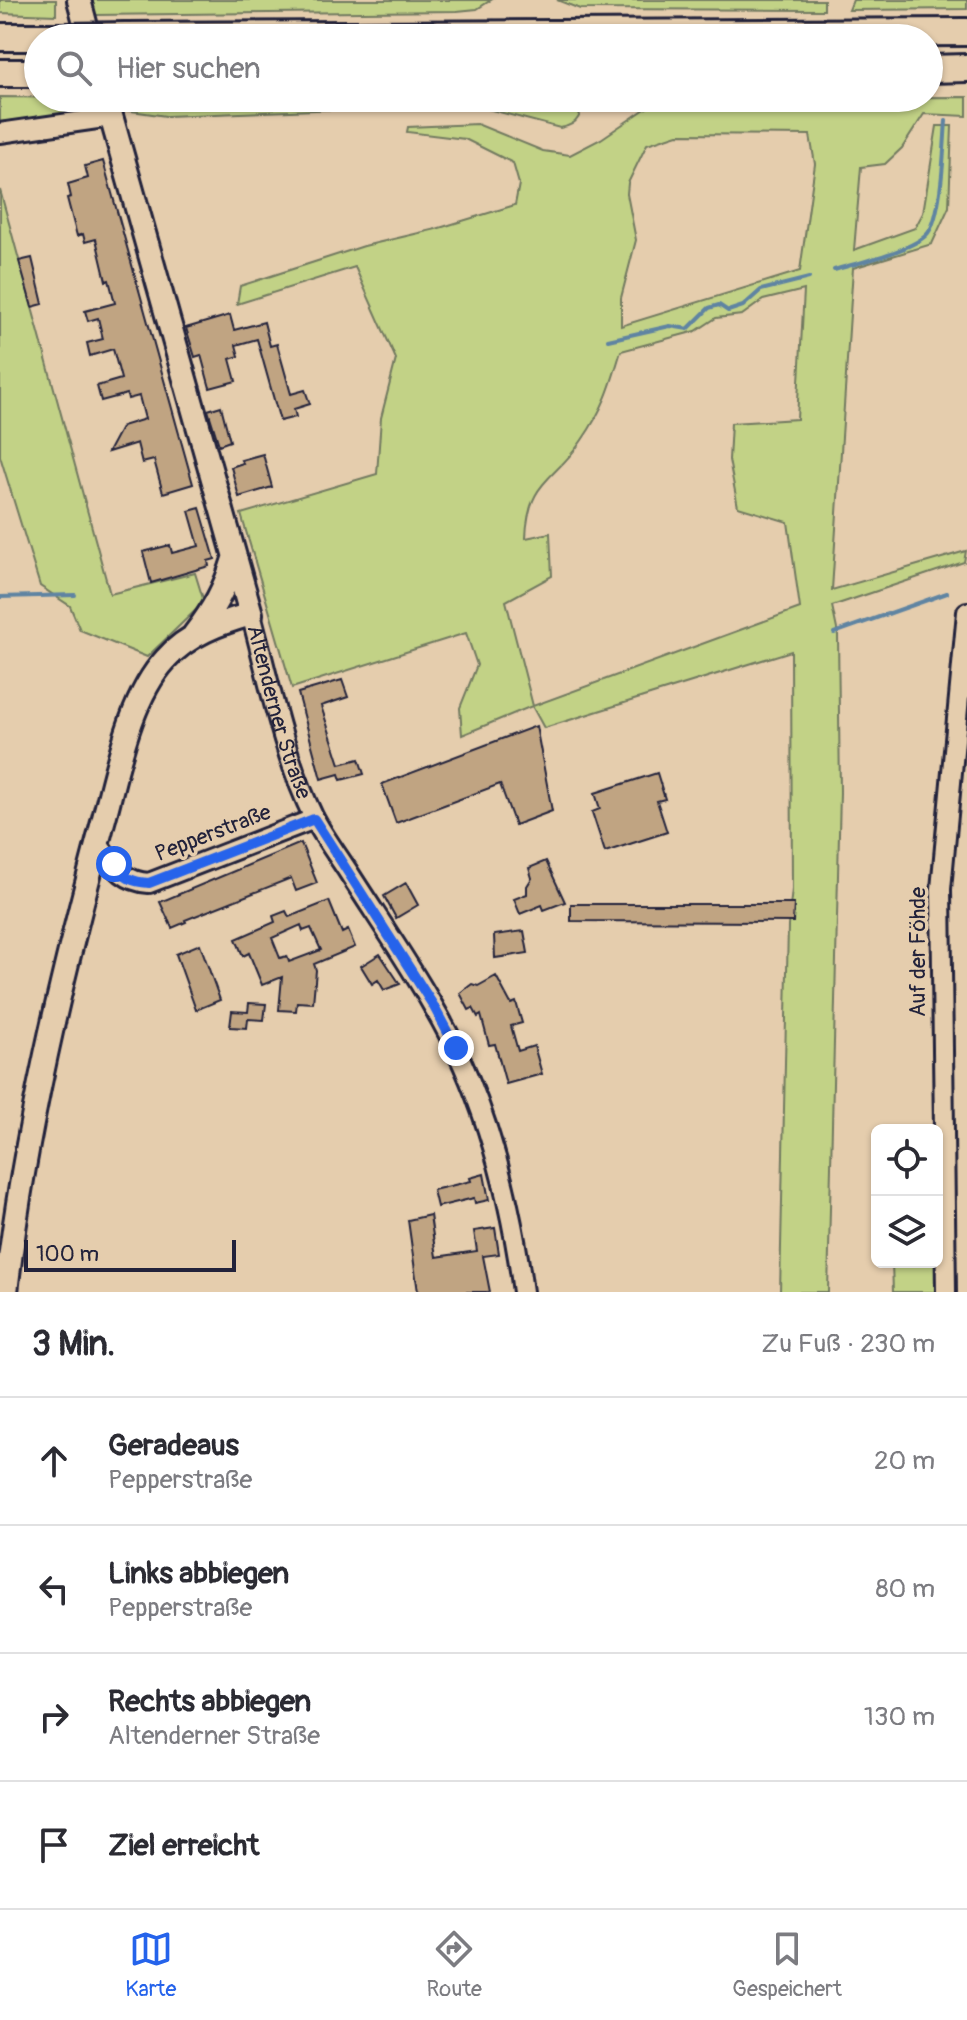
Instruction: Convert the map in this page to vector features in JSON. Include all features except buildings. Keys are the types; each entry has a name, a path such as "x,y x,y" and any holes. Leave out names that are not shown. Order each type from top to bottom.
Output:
{"highway":[{"path":"943,32 967,32"},
{"path":"0,37 24,37"},
{"path":"943,69 967,68"},
{"path":"0,73 24,73"}],"main road":[{"path":"77,24 79,0"},
{"name":"Altenderner Straße","path":"109,112 251,614"},
{"path":"6,1292 36,1106 69,956 127,737 145,689 164,660 193,636 214,610 227,584 234,559"},
{"path":"193,636 251,614"}],"street":[{"path":"0,133 87,112"},
{"name":"Auf der Föhde","path":"946,1292 941,889 967,612"},
{"name":"Altenderner Straße","path":"251,614 296,775 314,819 433,1005 456,1048 481,1108 511,1218 523,1292"},
{"name":"Pepperstraße","path":"98,844 124,877 149,883 314,819"}],"green space":[{"path":"0,0 56,0 56,15 0,13"},
{"path":"90,0 491,0 477,9 457,11 95,15"},
{"path":"557,0 824,0 824,10 580,9"},
{"path":"853,0 967,0 967,9 849,10"},
{"path":"0,97 24,97 24,112 77,112 76,113 0,122"},
{"path":"943,97 967,97 967,116 924,114 902,148 885,164 861,167 854,250 915,228 923,213 937,126 952,126 949,207 932,244 853,268 832,590 966,551 964,562 832,606 838,634 840,792 828,1292 780,1292 788,926 792,889 791,651 544,728 532,706 462,735 460,708 477,665 466,633 292,688 241,514 377,474 381,418 396,359 355,267 237,304 240,286 364,246 436,229 515,205 519,184 513,163 465,139 407,132 408,127 477,124 543,151 570,155 601,139 641,112 943,112","holes":["678,134 810,135 815,164 800,271 621,326 621,298 636,240 627,194 628,183 647,144","804,290 797,419 731,423 729,460 738,507 788,522 800,608 533,706 506,601 552,576 550,533 526,538 532,504 537,492 572,454 596,418 621,351 696,331 716,318 742,315 763,300"]},
{"path":"139,112 267,112 166,116"},
{"path":"499,112 580,112 576,121 560,128"},
{"path":"0,190 110,594 195,573 204,602 147,657 80,630 70,606 40,586 0,456"},
{"path":"892,1268 937,1268 938,1292 893,1292"}],"waterway":[{"path":"834,270 911,245 928,233 939,196 946,121"},
{"path":"608,340 670,326 688,329 709,308 719,305 728,311 743,306 761,290 809,278"},
{"path":"834,633 947,593"},
{"path":"0,597 75,595"}],"route":[{"path":"114,864 124,877 149,883 314,819 433,1005 456,1048"}]}
